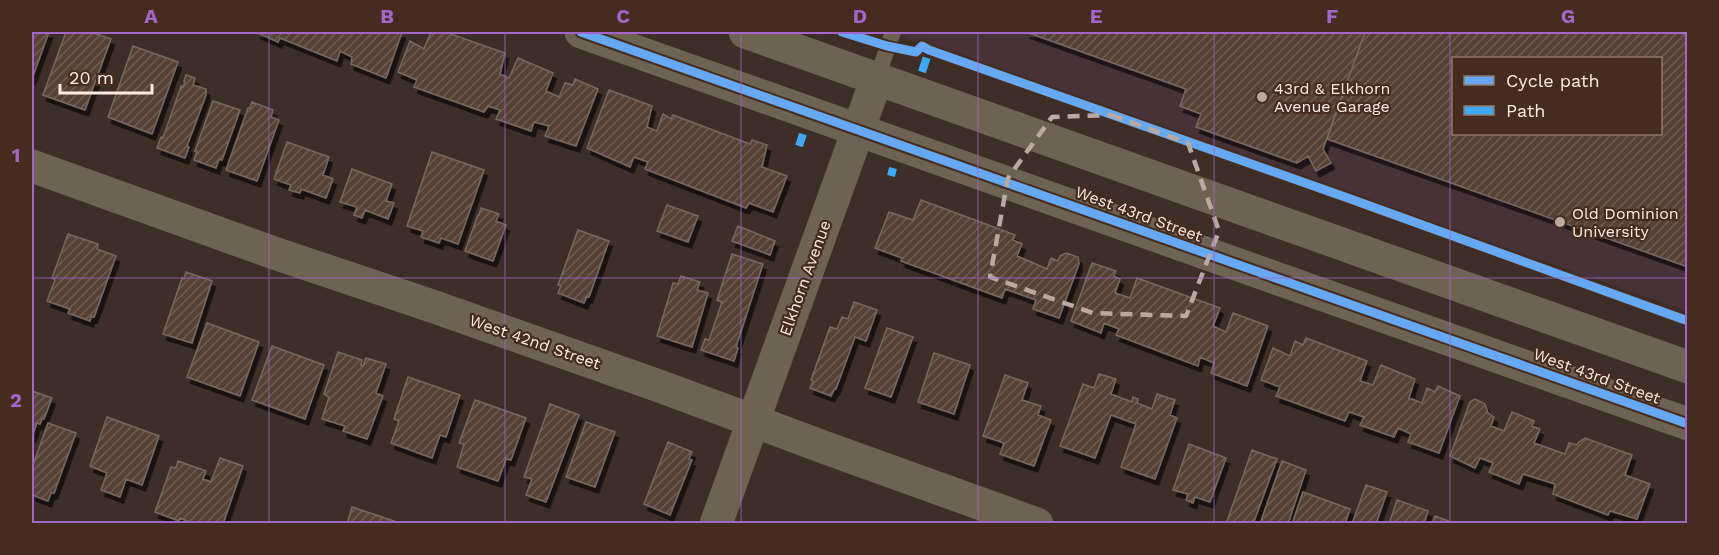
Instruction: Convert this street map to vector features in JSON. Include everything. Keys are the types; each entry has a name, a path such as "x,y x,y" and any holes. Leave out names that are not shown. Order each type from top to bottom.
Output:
{"street":[{"name":"West 43rd Street","path":"581,32 1676,420"},
{"path":"745,32 1688,367"},
{"name":"Elkhorn Avenue","path":"716,524 877,78"},
{"name":"West 42nd Street","path":"32,166 274,253 429,304 651,383 1037,524"},
{"path":"1676,420 1688,439"}],"lane":[{"name":"Elkhorn Avenue","path":"877,78 893,32"}],"highlighted area":[{"path":"1111,115 1188,143 1219,231 1186,316 1093,313 990,277 1008,178 1052,117"}],"shaded area":[{"name":"Old Dominion University","path":"887,32 1687,32 1687,311"}],"building":[{"path":"32,32 49,32 32,79"},
{"path":"66,32 91,32 111,39 85,110 43,95"},
{"path":"256,32 402,32 386,78 351,64 352,57 340,51 337,61 280,38 278,42"},
{"path":"431,32 445,32 505,53 500,74 509,78 518,58 553,73 546,91 559,97 565,83 573,85 575,79 598,89 576,146 545,136 549,126 534,122 531,131 496,119 500,110 488,106 484,112 414,87 417,80 398,72 410,41 424,49"},
{"name":"43rd & Elkhorn Avenue Garage","path":"1026,32 1365,32 1323,149 1331,163 1316,171 1308,156 1297,163 1196,127 1201,114 1180,106 1186,89"},
{"path":"1365,32 1688,32 1688,267 1327,139"},
{"path":"133,46 178,62 152,134 108,117"},
{"path":"186,75 195,78 193,85 206,89 206,95 187,146 189,147 185,158 157,148 161,137 163,138"},
{"path":"609,90 652,106 647,127 657,131 663,114 671,119 673,115 750,144 752,140 767,145 762,167 787,176 773,212 749,203 746,208 645,169 648,162 634,157 630,167 587,148"},
{"path":"213,101 240,110 222,160 219,159 216,168 194,160 197,151 195,151"},
{"path":"252,102 273,110 271,117 279,120 257,181 226,170"},
{"path":"287,142 329,157 323,175 333,179 326,198 301,189 300,193 289,190 291,185 274,179"},
{"path":"432,152 484,170 458,244 441,238 439,243 421,237 423,231 407,226"},
{"path":"352,169 392,184 386,201 394,203 388,219 365,210 362,218 354,215 357,207 340,202"},
{"path":"921,200 1015,235 1013,240 1022,244 1017,256 1047,269 1051,258 1058,261 1060,256 1066,253 1078,257 1079,264 1059,318 1033,309 1036,300 1005,289 1002,298 901,261 902,258 875,248 889,212 913,220"},
{"path":"667,205 698,216 688,242 657,231"},
{"path":"481,208 499,214 496,221 506,225 493,261 465,251"},
{"path":"738,226 775,241 770,255 732,241"},
{"path":"578,230 609,241 589,297 587,296 584,303 558,293 561,286 558,285"},
{"path":"68,234 98,244 97,249 116,256 94,317 91,316 90,321 68,313 70,309 47,301 55,280 52,278"},
{"path":"732,254 763,264 736,347 738,348 734,361 701,350 705,339 709,340 722,302 717,300"},
{"path":"1092,263 1116,271 1114,276 1120,279 1115,293 1130,298 1137,278 1220,308 1213,326 1226,332 1233,313 1268,326 1247,386 1211,373 1214,363 1200,357 1198,366 1116,335 1119,329 1104,323 1101,333 1071,321"},
{"path":"186,272 212,281 192,343 163,334"},
{"path":"681,276 700,282 697,290 708,293 692,347 657,336 673,283 678,284"},
{"path":"854,302 877,310 866,341 855,337 836,389 831,396 810,388 813,381 811,380 830,327 837,329 842,317 848,319"},
{"path":"207,323 259,342 240,396 187,377"},
{"path":"887,328 913,337 891,397 865,388"},
{"path":"1306,338 1367,361 1360,381 1373,385 1381,365 1415,379 1409,398 1422,403 1427,388 1435,392 1438,386 1460,396 1439,453 1408,442 1411,434 1398,428 1394,437 1360,425 1364,417 1349,412 1345,421 1276,396 1280,387 1261,380 1273,348 1290,356 1295,341 1303,345"},
{"path":"272,346 324,365 305,419 252,400"},
{"path":"338,352 362,360 361,365 363,366 366,358 386,364 376,393 383,396 367,439 343,431 345,426 322,419 329,397 324,394"},
{"path":"934,353 970,365 954,414 918,402"},
{"path":"1099,374 1116,379 1111,394 1132,402 1133,397 1138,399 1137,403 1152,409 1157,394 1175,400 1170,415 1177,418 1155,479 1121,467 1136,424 1111,415 1095,458 1060,446 1083,384 1094,388"},
{"path":"1005,375 1028,383 1022,400 1041,406 1038,415 1051,420 1034,466 1000,454 1004,443 983,436"},
{"path":"408,377 460,395 446,437 440,435 432,458 391,443 399,421 394,419"},
{"path":"32,391 52,398 44,419 40,424 37,423 32,437"},
{"path":"1475,399 1485,404 1488,413 1494,417 1491,426 1504,431 1512,412 1534,421 1532,426 1540,429 1534,443 1565,454 1569,443 1577,445 1585,438 1632,455 1625,475 1650,484 1637,519 1610,511 1608,515 1553,494 1555,484 1523,474 1519,484 1489,472 1493,463 1480,458 1475,468 1450,456 1470,402"},
{"path":"475,400 526,418 511,460 506,459 498,481 457,467 464,444 459,443"},
{"path":"550,404 579,415 546,502 526,495 532,479 524,477"},
{"path":"107,417 159,436 142,485 126,479 120,497 101,490 107,473 90,466"},
{"path":"586,422 615,432 595,487 566,477"},
{"path":"48,423 76,433 54,493 51,493 48,501 32,495 32,468"},
{"path":"668,442 692,452 689,459 692,460 670,515 644,504"},
{"path":"1189,444 1226,458 1210,502 1195,497 1193,503 1186,500 1188,494 1173,490"},
{"path":"1252,450 1277,459 1253,524 1226,524"},
{"path":"220,458 243,466 223,524 195,524 155,512 171,467 176,468 178,461 206,471 203,479 211,482"},
{"path":"1282,461 1306,470 1288,524 1267,524 1261,521"},
{"path":"1366,485 1387,492 1376,524 1352,524"},
{"path":"1303,492 1350,509 1345,524 1292,524"},
{"path":"1397,500 1428,511 1424,524 1389,524"},
{"path":"352,507 394,521 393,524 347,524"},
{"path":"1435,516 1456,524 1432,524"}],"marked path":[{"path":"922,72 929,50"},
{"path":"799,146 803,134"},
{"path":"891,176 893,168"}],"cycle path":[{"path":"581,32 1688,424"},
{"path":"842,32 916,52 922,46 1688,321"}],"place":[{"name":"43rd & Elkhorn Avenue Garage","path":"1262,97"},
{"name":"Old Dominion University","path":"1560,222"}]}
